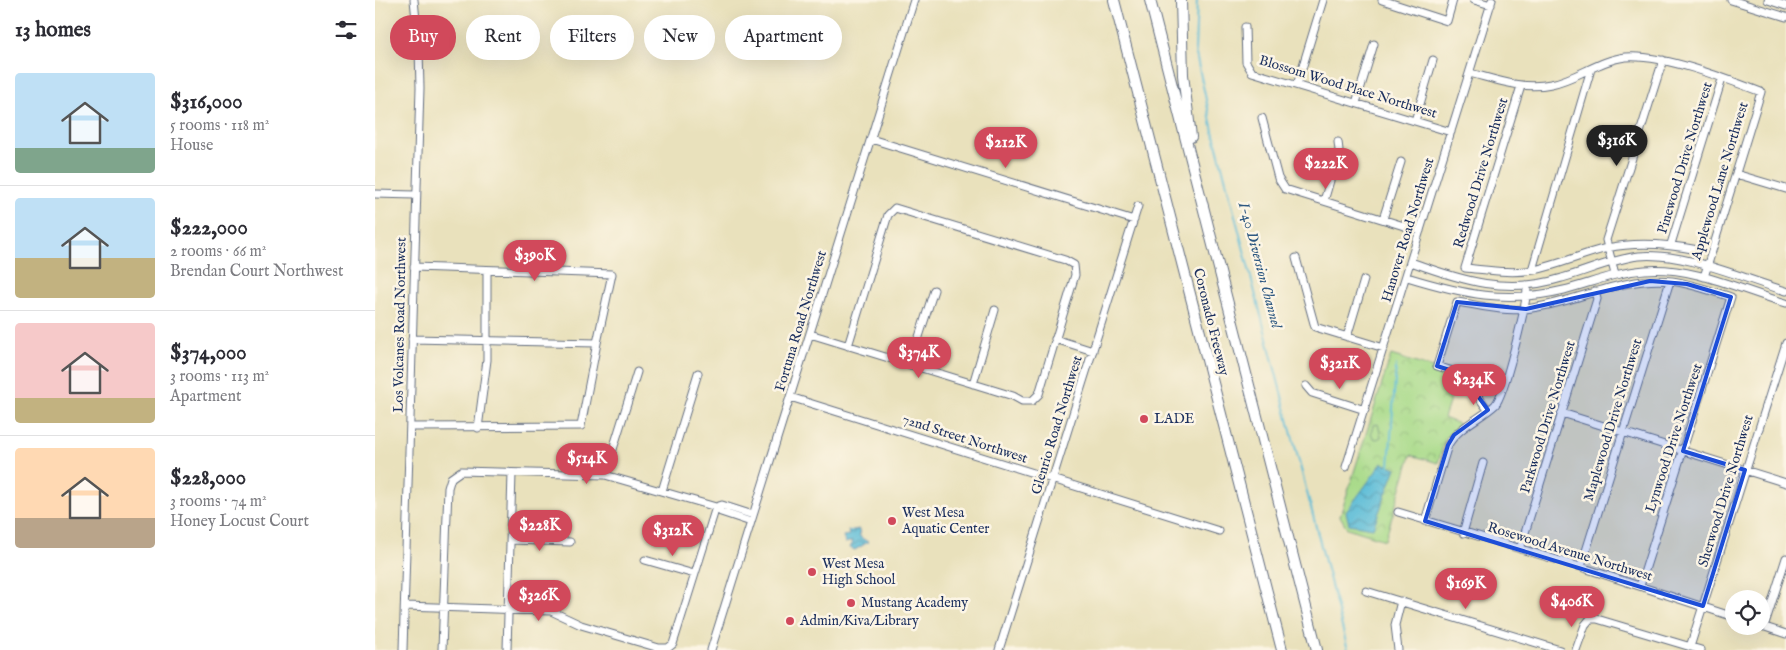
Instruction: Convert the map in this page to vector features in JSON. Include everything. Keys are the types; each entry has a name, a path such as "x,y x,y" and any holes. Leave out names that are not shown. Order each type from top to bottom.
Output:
{"highway":[{"name":"Coronado Freeway","path":"1114,0 1281,650"},
{"name":"Coronado Freeway","path":"1150,0 1317,650"},
{"path":"1181,0 1183,75 1196,178"}],"street":[{"name":"Los Volcanes Road Northwest","path":"403,650 415,195 420,88 414,0"},
{"name":"Fortuna Road Northwest","path":"711,650 914,0"},
{"path":"1297,85 1323,0"},
{"path":"1385,0 1447,21 1453,0"},
{"path":"1474,0 1492,2"},
{"path":"1731,0 1786,17"},
{"path":"1768,0 1786,6"},
{"name":"Hanover Road Northwest","path":"1346,467 1492,2"},
{"name":"Blossom Wood Place Northwest","path":"1245,27 1246,62 1252,72 1451,132"},
{"path":"1355,103 1375,44"},
{"path":"1469,73 1521,86 1551,84 1625,57 1663,60 1722,79"},
{"path":"1415,121 1433,60"},
{"path":"1615,274 1606,240 1663,60"},
{"path":"1532,270 1591,69"},
{"name":"Applewood Lane Northwest","path":"1703,278 1761,92 1722,79"},
{"name":"Pinewood Drive Northwest","path":"1671,244 1722,79"},
{"name":"Redwood Drive Northwest","path":"1521,86 1465,268 1497,272 1532,270"},
{"path":"1262,118 1281,185 1285,189 1420,231"},
{"path":"871,139 1134,220"},
{"path":"1324,201 1339,150 1338,142"},
{"path":"1383,219 1401,162"},
{"path":"1736,174 1786,188"},
{"path":"375,194 415,195"},
{"name":"Glenrio Road Northwest","path":"999,650 1138,206"},
{"path":"810,334 1022,401 1032,401 1039,394 1075,275 1074,265 1065,260 905,209 895,208 888,214 848,346"},
{"path":"1532,270 1607,248 1638,244 1671,244 1698,250 1705,239"},
{"path":"1411,262 1455,278 1489,286 1527,285 1563,278 1612,262 1640,256 1675,258 1786,291"},
{"path":"1297,258 1315,328 1384,348"},
{"path":"410,427 581,426 612,274 414,267"},
{"path":"478,428 487,360 485,341 487,270"},
{"path":"1407,276 1473,295 1528,296 1565,290 1615,274 1646,270 1672,271 1703,278 1786,303"},
{"path":"1347,337 1364,280"},
{"path":"1488,410 1461,374 1437,366 1457,302 1511,310 1525,310 1560,303 1633,283 1670,281"},
{"name":"Lynwood Drive Northwest","path":"1640,586 1731,297 1670,281"},
{"name":"Maplewood Drive Northwest","path":"1581,567 1670,281"},
{"path":"1425,520 1448,444 1454,435 1497,403 1525,310 1528,296 1527,285"},
{"path":"911,365 934,290"},
{"name":"Parkwood Drive Northwest","path":"1520,549 1597,299 1595,292"},
{"path":"973,384 995,310"},
{"path":"412,339 597,343"},
{"path":"1055,339 1093,351"},
{"name":"Sherwood Drive Northwest","path":"1690,647 1786,343"},
{"path":"605,475 637,372"},
{"path":"662,491 698,373"},
{"path":"1306,386 1312,393 1365,410"},
{"name":"72nd Street Northwest","path":"791,397 1053,480 1219,530"},
{"path":"1562,413 1786,482"},
{"path":"1463,532 1483,463"},
{"path":"442,650 448,488 451,478 461,471 605,475 716,507 722,505 752,518"},
{"path":"507,650 512,473"},
{"path":"405,606 551,611 581,625 659,648 668,648 673,644 716,507"},
{"name":"Rosewood Avenue Northwest","path":"1398,512 1581,567 1725,615"},
{"path":"511,540 571,542"},
{"path":"1770,606 1786,558"},
{"path":"645,560 695,574"},
{"path":"1367,591 1537,647 1560,650"},
{"path":"1397,650 1395,625 1401,601"},
{"path":"1576,650 1585,625 1590,619 1597,619 1701,650"},
{"path":"1770,629 1786,634"}],"highlighted area":[{"path":"1650,281 1687,284 1731,297 1683,451 1745,470 1703,606 1425,521 1448,445 1454,435 1488,410 1462,374 1437,366 1457,302 1526,309"}],"green space":[{"path":"1391,355 1458,376 1444,418 1459,424 1445,439 1438,463 1411,455 1385,540 1347,528 1340,516"},
{"path":"1378,424 1381,437 1377,439 1373,438 1371,432 1373,425"}],"water":[{"path":"1382,463 1396,468 1373,528 1349,524 1346,512"},
{"path":"859,529 860,537 868,542 855,550 850,548 853,541 845,543 843,536 849,535 848,531"}],"waterway":[{"name":"I-40 Diversion Channel","path":"1197,0 1195,50 1213,131 1348,650"},
{"path":"1389,466 1396,365"}],"place":[{"name":"LADE","path":"1144,419"},
{"name":"West Mesa Aquatic Center","path":"892,521"},
{"name":"West Mesa High School","path":"812,572"},
{"name":"Mustang Academy","path":"851,603"},
{"name":"Admin/Kiva/Library","path":"790,621"}]}
